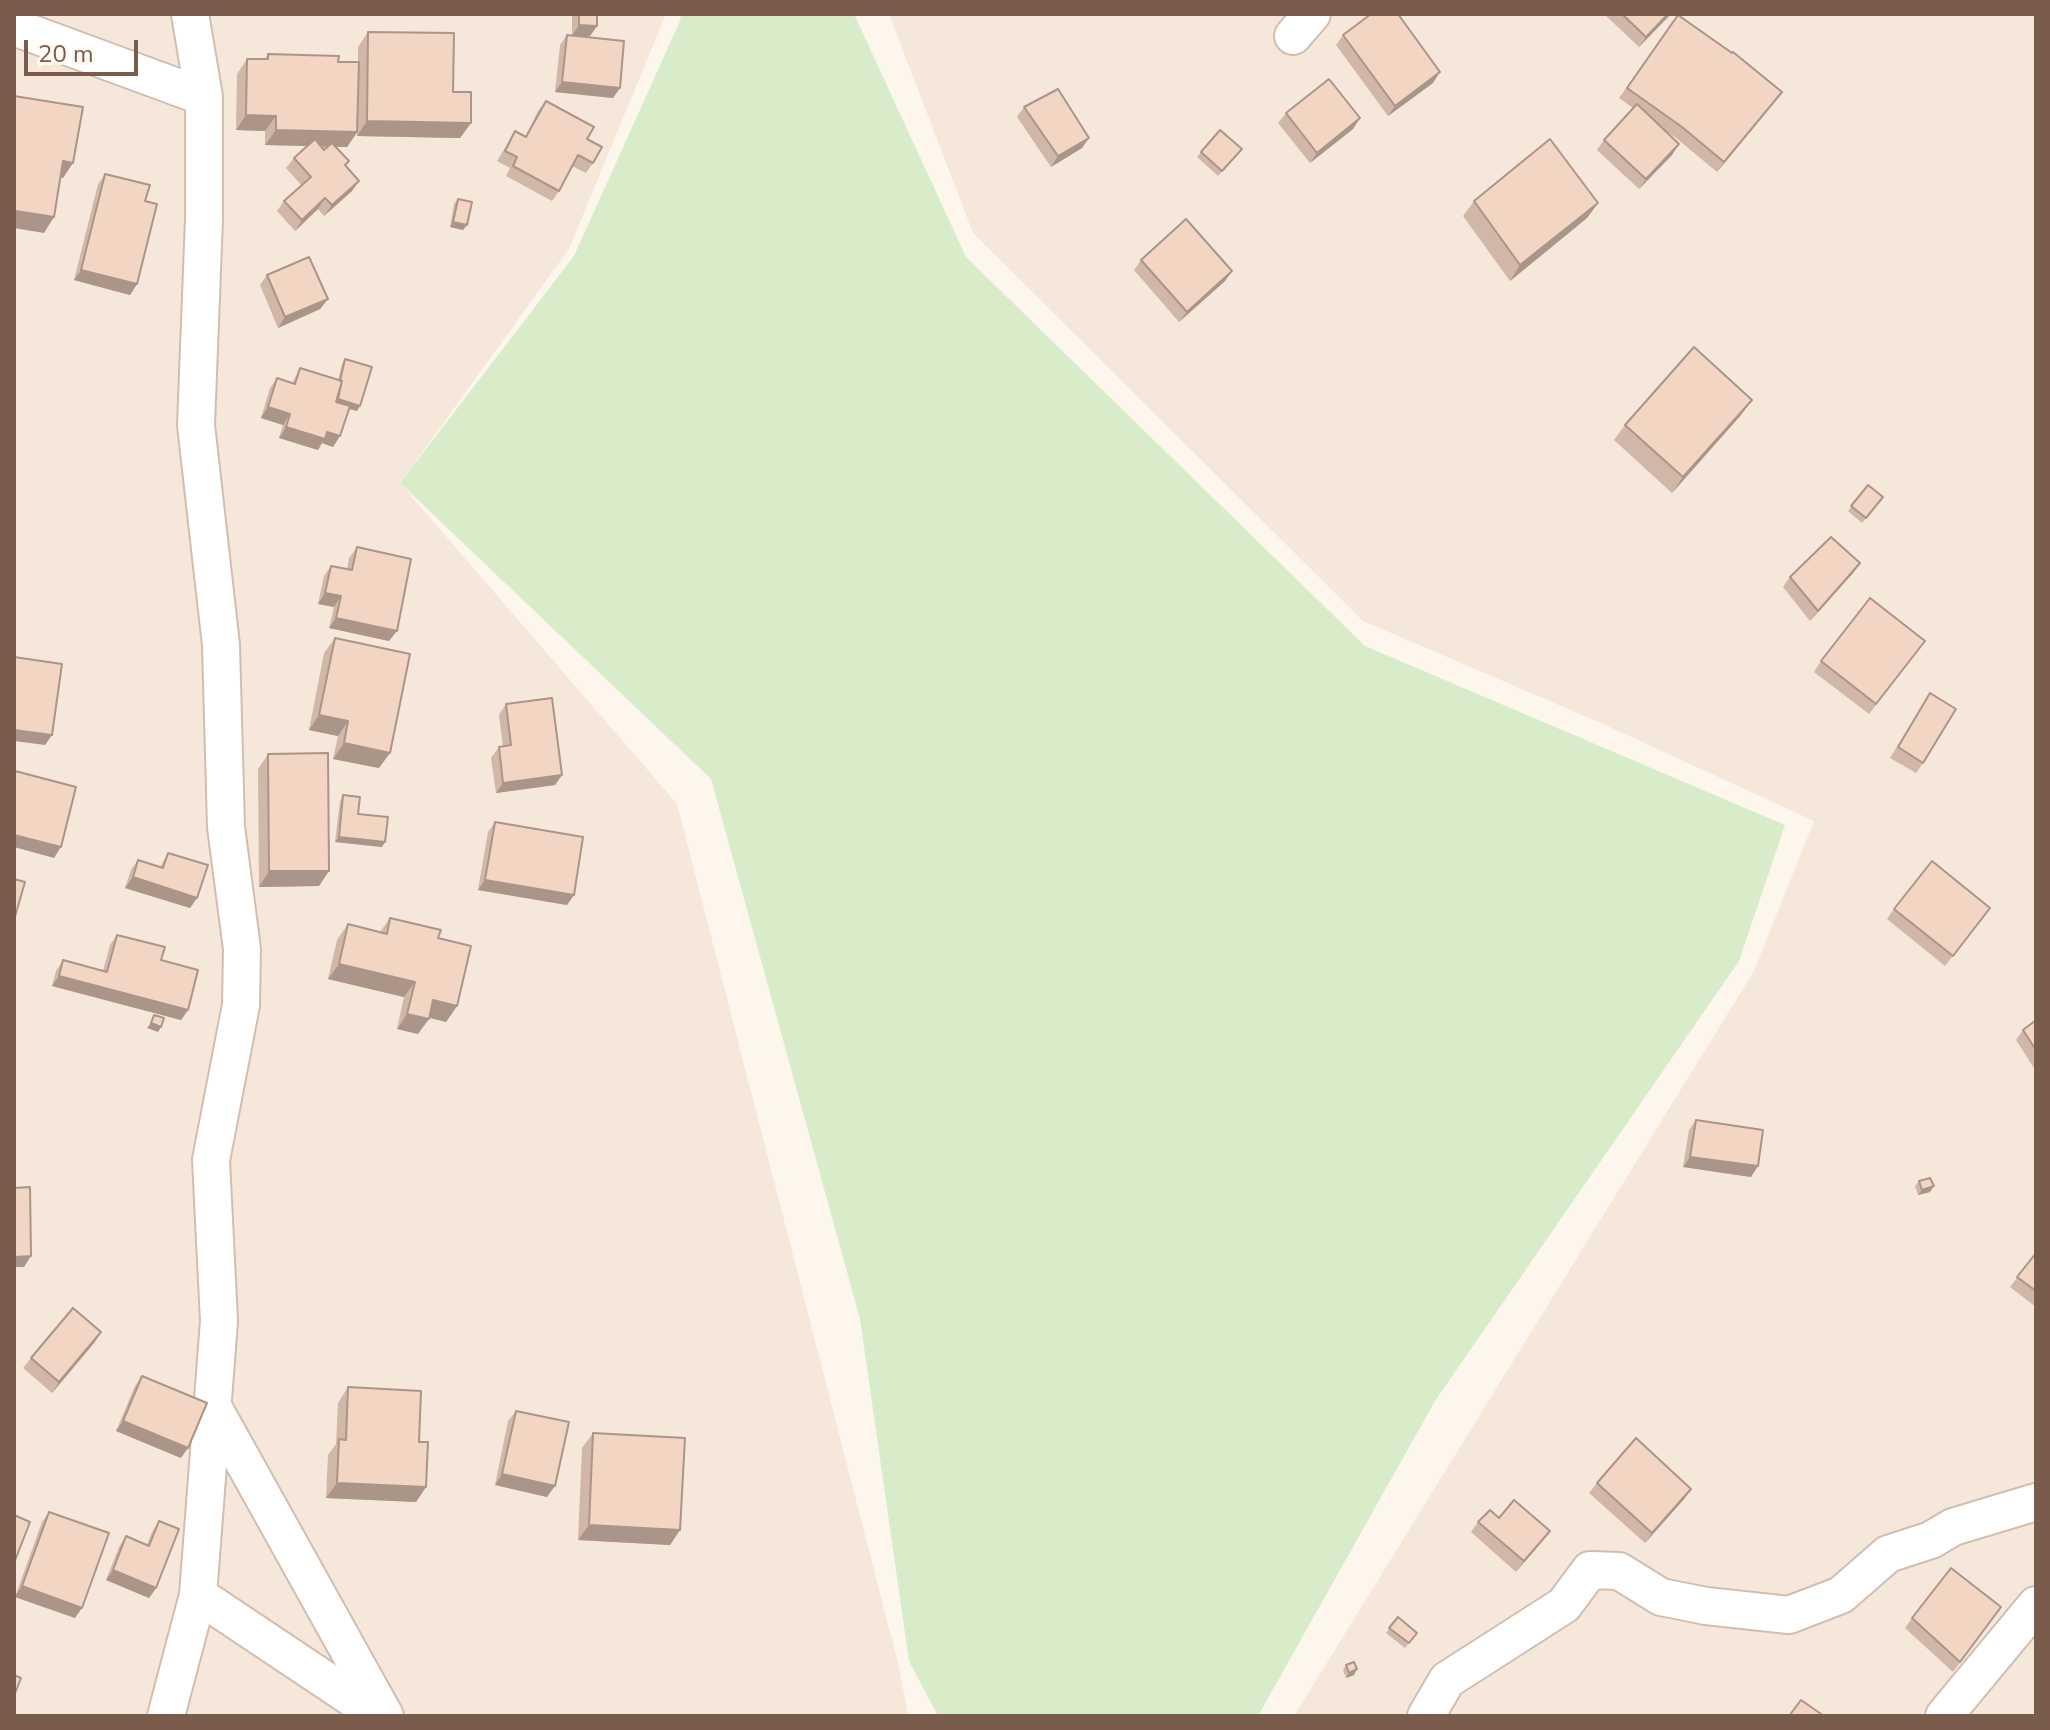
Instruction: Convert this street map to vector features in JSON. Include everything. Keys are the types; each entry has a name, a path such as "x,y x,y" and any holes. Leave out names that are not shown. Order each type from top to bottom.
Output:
{"street":[{"path":"166,1716 198,1595 219,1321 211,1160 241,1005 242,949 226,827 221,645 196,425 204,219 204,97 190,14"},
{"path":"14,27 204,97"},
{"path":"212,1405 382,1716"},
{"path":"1426,1716 1447,1680 1564,1605 1590,1570 1619,1571 1661,1597 1706,1606 1789,1615 1841,1595 1888,1554 1931,1540 1953,1527 2036,1502"},
{"path":"198,1595 382,1716"},
{"path":"1944,1716 2036,1605"}],"shaded area":[{"path":"14,14 666,14 569,249 400,483 677,804 899,1667 908,1716 14,1716"},
{"path":"889,14 2036,14 2036,1716 1294,1716 1754,971 1814,821 1603,724 1363,621 973,233"}],"green space":[{"path":"681,14 854,14 966,257 1365,646 1785,825 1739,961 1435,1401 1258,1716 938,1716 909,1661 860,1319 711,779 400,483 574,256"}],"building":[{"path":"579,14 597,14 597,26 579,25"},
{"path":"1371,14 1398,14 1440,72 1395,106 1343,35"},
{"path":"1622,14 1668,14 1646,37"},
{"path":"1678,15 1733,52 1782,92 1724,162 1627,88"},
{"path":"368,32 454,33 453,92 471,92 471,123 367,121"},
{"path":"567,35 624,41 620,88 562,82"},
{"path":"268,54 339,56 338,62 359,62 357,132 276,130 276,116 246,115 247,59 268,59"},
{"path":"1329,79 1360,118 1317,153 1286,113"},
{"path":"1058,89 1089,138 1058,156 1024,107"},
{"path":"14,96 83,107 73,163 63,161 54,217 16,211 14,221"},
{"path":"546,101 594,127 587,139 602,147 593,163 578,155 559,191 513,166 517,157 505,151 515,131 526,137"},
{"path":"1637,104 1679,144 1646,179 1604,140"},
{"path":"1220,130 1242,149 1222,171 1201,152"},
{"path":"315,139 324,150 332,143 349,161 345,165 359,181 332,205 325,198 302,220 284,201 311,177 294,158"},
{"path":"1550,139 1598,203 1520,265 1474,201"},
{"path":"105,174 150,185 145,201 157,204 137,284 81,270"},
{"path":"458,199 472,202 467,225 453,222"},
{"path":"1186,219 1232,271 1187,312 1141,260"},
{"path":"309,257 328,299 285,317 267,275"},
{"path":"1694,347 1752,400 1683,477 1625,425"},
{"path":"345,359 372,367 360,406 338,399"},
{"path":"300,368 342,381 336,402 350,406 340,436 327,432 325,439 286,427 290,414 268,407 277,378 295,384"},
{"path":"1868,485 1883,497 1866,518 1851,506"},
{"path":"1831,537 1860,563 1818,611 1790,577"},
{"path":"357,547 411,559 397,631 336,618 341,596 325,593 331,566 352,570"},
{"path":"1870,598 1925,641 1876,704 1821,661"},
{"path":"335,638 410,654 390,753 344,743 348,721 319,715"},
{"path":"14,657 62,664 52,735 14,730"},
{"path":"1930,693 1956,709 1923,763 1898,747"},
{"path":"552,698 562,775 503,783 499,747 511,745 506,704"},
{"path":"328,753 329,871 269,871 268,754"},
{"path":"15,771 76,787 61,847 14,835"},
{"path":"343,795 360,797 358,814 388,817 385,842 339,837"},
{"path":"495,822 583,837 574,895 485,880"},
{"path":"168,853 208,865 197,898 133,877 138,860 163,868"},
{"path":"1932,861 1990,908 1953,956 1894,909"},
{"path":"14,879 25,882 14,920"},
{"path":"390,918 441,930 438,938 471,946 457,1006 433,1000 429,1019 407,1014 415,982 339,964 348,924 387,934"},
{"path":"117,935 165,947 161,960 198,970 188,1010 59,976 63,960 107,972"},
{"path":"154,1015 164,1018 161,1027 151,1023"},
{"path":"2036,1020 2036,1050 2023,1030"},
{"path":"1696,1120 1763,1130 1758,1166 1690,1157"},
{"path":"1930,1178 1934,1186 1922,1190 1919,1181"},
{"path":"30,1187 31,1256 14,1257 14,1188"},
{"path":"2036,1253 2036,1291 2017,1277"},
{"path":"73,1308 101,1332 59,1382 31,1358"},
{"path":"142,1376 207,1403 188,1448 123,1421"},
{"path":"348,1387 421,1391 419,1442 428,1442 426,1487 337,1483 339,1439 346,1440"},
{"path":"516,1411 569,1422 555,1486 502,1474"},
{"path":"593,1433 685,1438 680,1530 589,1525"},
{"path":"1636,1438 1691,1489 1652,1533 1597,1483"},
{"path":"1514,1500 1550,1531 1524,1561 1478,1522 1490,1510 1499,1518"},
{"path":"49,1512 109,1533 82,1608 22,1586"},
{"path":"14,1515 30,1522 14,1563"},
{"path":"159,1521 179,1529 156,1588 113,1570 126,1536 149,1546"},
{"path":"1951,1568 2001,1607 1960,1662 1912,1618"},
{"path":"1398,1617 1417,1633 1409,1643 1389,1628"},
{"path":"1354,1662 1357,1669 1349,1673 1346,1665"},
{"path":"14,1675 21,1678 14,1696"},
{"path":"1801,1700 1824,1716 1789,1716"}]}
